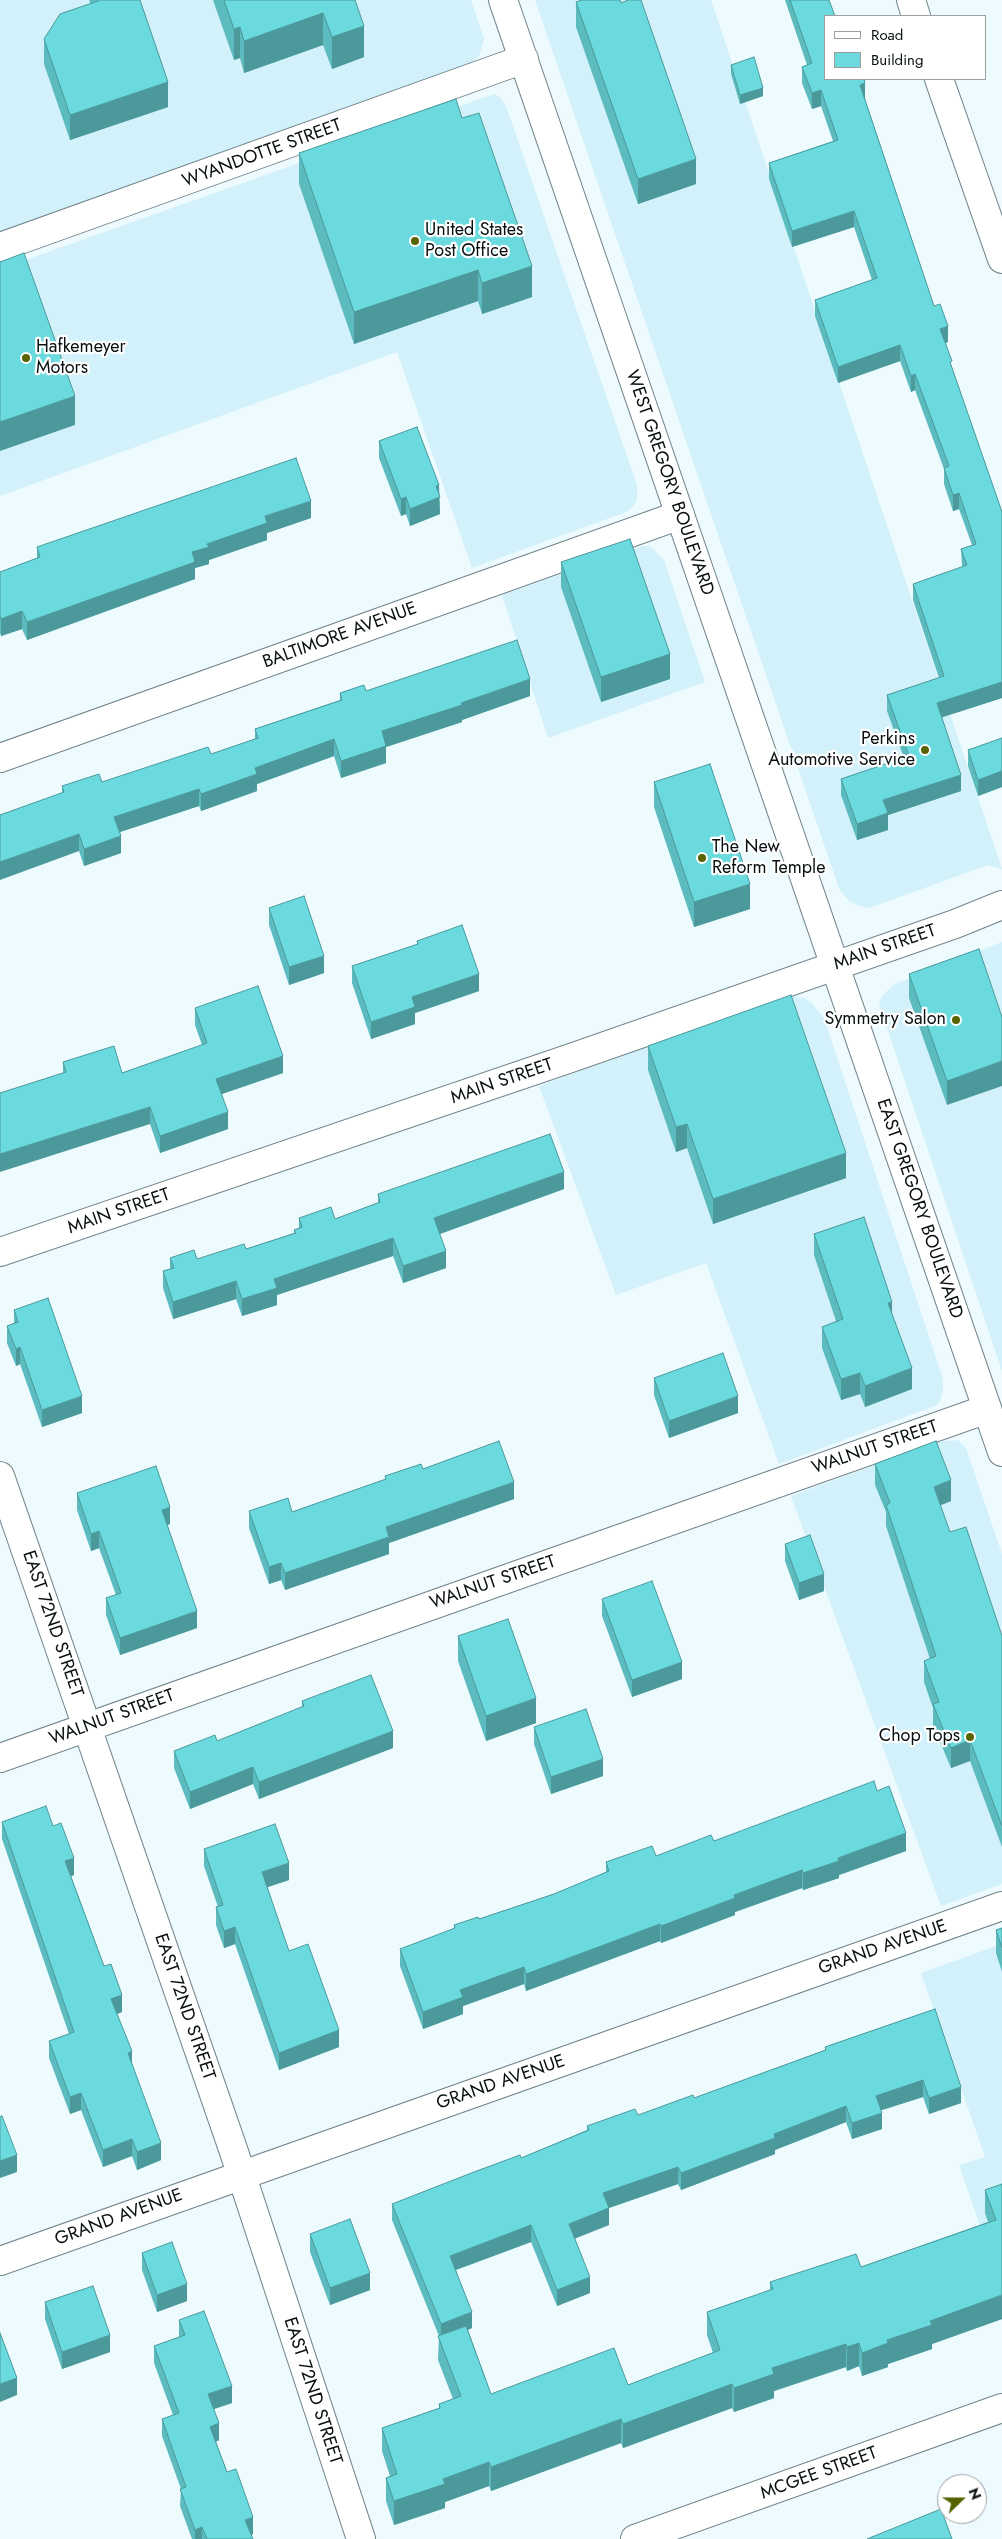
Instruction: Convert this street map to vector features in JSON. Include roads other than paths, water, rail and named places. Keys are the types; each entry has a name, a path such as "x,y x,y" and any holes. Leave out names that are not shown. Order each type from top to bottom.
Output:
{"street":[{"name":"WEST GREGORY BOULEVARD","path":"503,0 835,965"},
{"path":"911,0 916,15"},
{"name":"WYANDOTTE STREET","path":"0,247 524,59"},
{"path":"938,80 1002,259"},
{"name":"BALTIMORE AVENUE","path":"0,758 680,515"},
{"name":"MAIN STREET","path":"0,1252 568,1059 956,924 1002,905"},
{"name":"EAST GREGORY BOULEVARD","path":"835,965 1002,1452"},
{"name":"WALNUT STREET","path":"0,1758 987,1409"},
{"name":"EAST 72ND STREET","path":"0,1476 241,2174 361,2539"},
{"name":"GRAND AVENUE","path":"0,2261 241,2174 1002,1906"},
{"name":"MCGEE STREET","path":"635,2539 1002,2408"}],"place":[{"name":"United States Post Office","path":"415,241"},
{"name":"Hafkemeyer Motors","path":"26,358"},
{"name":"Perkins Automotive Service","path":"925,750"},
{"name":"The New Reform Temple","path":"702,858"},
{"name":"Symmetry Salon","path":"956,1020"},
{"name":"Chop Tops","path":"970,1737"}]}
